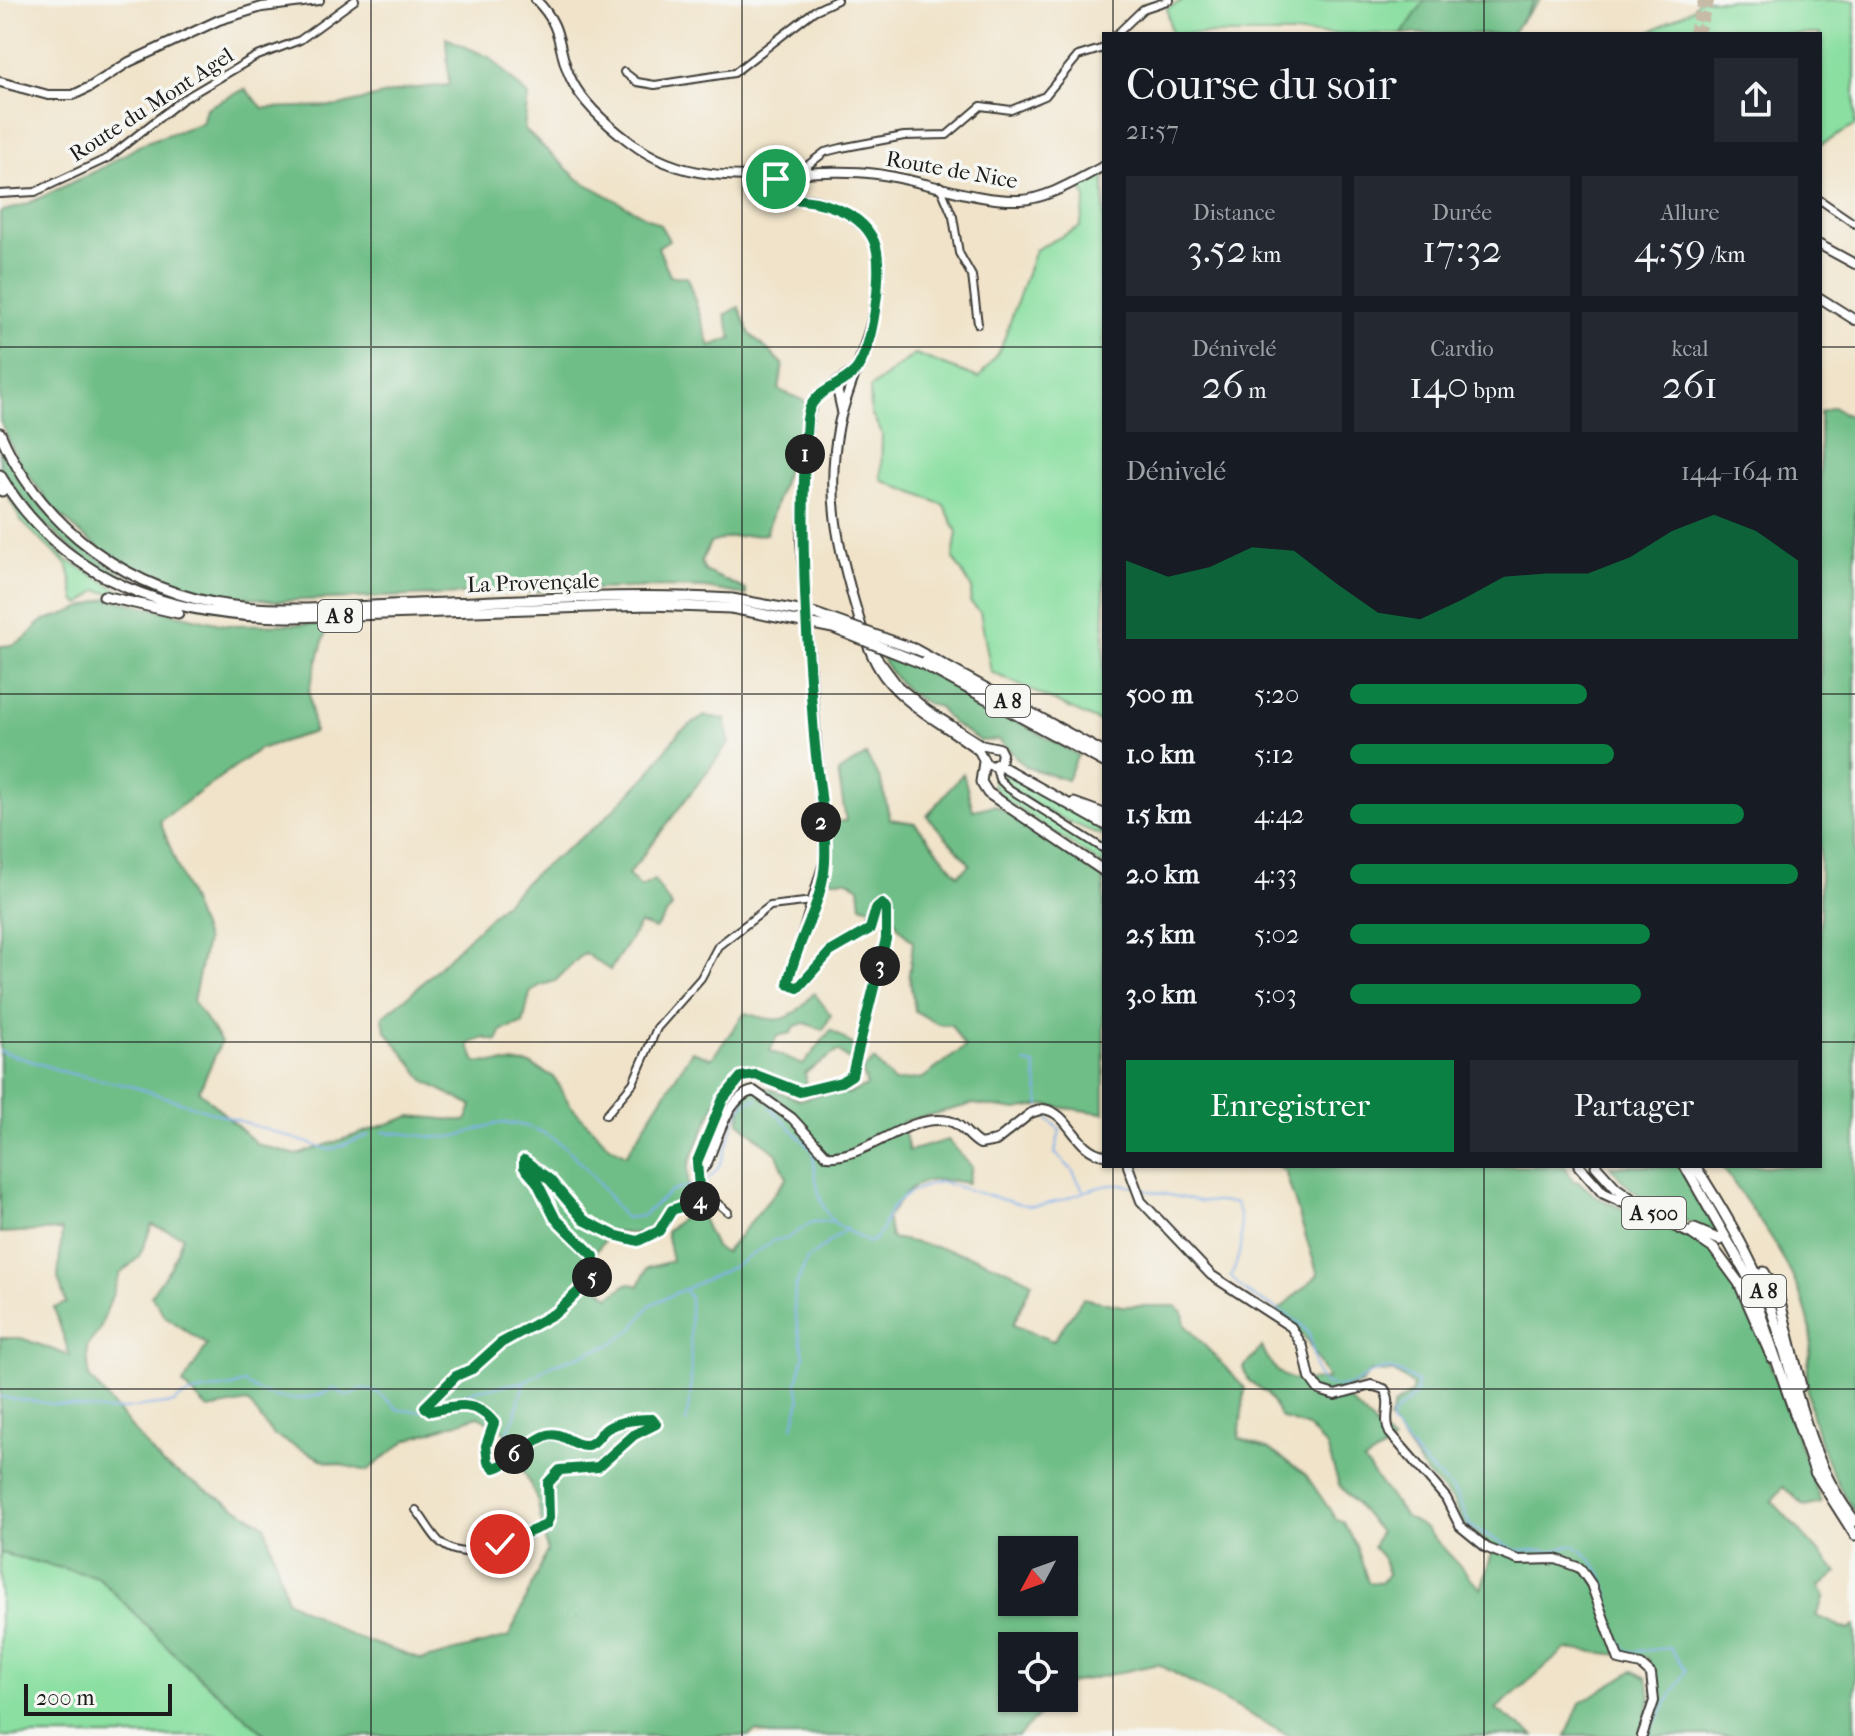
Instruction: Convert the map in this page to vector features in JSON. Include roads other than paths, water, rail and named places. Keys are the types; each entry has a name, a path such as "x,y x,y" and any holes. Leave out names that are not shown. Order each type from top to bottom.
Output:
{"highway":[{"name":"La Provençale","path":"0,433 24,478 74,535 138,578 176,593 213,603 284,608 647,596 816,614 914,649 1102,752"},
{"name":"La Provençale","path":"0,475 45,532 103,576 170,605 244,618 731,603 833,628 921,663 1102,761"},
{"path":"104,596 201,617 244,618"},
{"path":"992,761 987,777 993,797 1102,870"},
{"path":"992,761 1102,813"},
{"path":"992,761 1102,823"},
{"name":"A 500","path":"1581,1168 1603,1193 1692,1234 1720,1255 1739,1283 1790,1402"},
{"name":"A 500","path":"1598,1168 1635,1202 1720,1240"},
{"name":"A 8","path":"1686,1168 1747,1275 1825,1493 1855,1535"},
{"name":"A 8","path":"1696,1168 1756,1271 1807,1427 1828,1480 1855,1521"},
{"path":"1764,1272 1783,1311 1807,1427"}],"main road":[{"path":"0,82 48,95 73,95 139,56 219,20 254,9 319,0"},
{"path":"536,0 545,4 559,30 565,65 579,92 620,134 656,159 704,174 771,184 786,199 812,199 829,206 855,219 873,240 878,263 866,349 857,369 842,389 835,534 844,572 879,670 901,696 992,761"},
{"name":"Route de Nice","path":"771,184 787,176 808,174 877,174 1025,200 1102,167"},
{"path":"1822,246 1855,264"},
{"path":"1822,299 1855,320"},
{"path":"697,1174 697,1162 723,1099 741,1077 756,1075 795,1091 806,1092 841,1082 855,1070 886,939 886,909 882,904 878,906 870,929 830,952 801,986 793,989 788,981 825,859 801,541 805,446 809,408 821,393 842,389"},
{"path":"871,650 911,698 974,741 999,748 992,761"},
{"path":"988,746 992,761"},
{"path":"697,1174 706,1165 734,1102 749,1091 760,1092 792,1118 823,1153 837,1156 911,1128 944,1120 955,1123 980,1144 991,1143 1040,1110 1060,1117 1088,1150 1102,1154"},
{"path":"1129,1168 1141,1201 1211,1275 1242,1292 1291,1327 1303,1347 1310,1378 1319,1390 1335,1395 1371,1385 1384,1389 1390,1400 1386,1421 1390,1433 1446,1498 1460,1526 1487,1548 1518,1560 1556,1559 1580,1568 1591,1584 1619,1660 1641,1665 1651,1674 1654,1701 1642,1736"}],"street":[{"name":"Route du Mont Agel","path":"0,194 35,192 108,158 182,100 255,57 300,40 355,0"},
{"path":"624,72 637,82 655,85 734,73 814,11 837,0"},
{"path":"1119,32 1140,11 1170,0"},
{"path":"808,174 808,165 825,152 904,136 947,135 981,106 1011,110 1021,107 1052,92 1062,73 1078,56 1102,49"},
{"path":"940,186 953,217 959,253 972,276 978,324"},
{"path":"1822,201 1855,224"},
{"path":"992,761 1004,785 1102,848"},
{"path":"606,1115 633,1083 657,1028 701,978 718,946 770,906 813,901"},
{"path":"416,1510 436,1538 450,1548 487,1550 546,1525 549,1518 548,1483 560,1470 598,1467 634,1435 656,1424 652,1419 624,1422 605,1430 591,1445 561,1435 544,1436 511,1456 503,1466 494,1468 488,1462 486,1446 494,1423 487,1413 465,1405 431,1411 425,1407 456,1376 472,1369 501,1343 557,1312 591,1279 594,1256 549,1210 537,1182 524,1167 524,1160 550,1180 584,1220 614,1235 638,1241 659,1231 672,1210 697,1204 701,1197 697,1174"},
{"path":"701,1197 716,1202 728,1212"}],"waterway":[{"path":"0,1051 68,1073 131,1086 330,1150 369,1135"},
{"path":"1025,1063 1035,1065 1040,1106"},
{"path":"702,1183 713,1175 721,1163 740,1110 747,1102 758,1099"},
{"path":"770,1107 814,1152 818,1188 828,1215 840,1227 867,1242 880,1234 897,1203 915,1190 935,1183 942,1182 1034,1206 1108,1185 1133,1187"},
{"path":"1041,1112 1060,1130 1055,1153 1072,1170 1083,1190"},
{"path":"383,1132 443,1137 504,1123 525,1126 560,1143 588,1170 625,1218 642,1216 670,1192 696,1184"},
{"path":"1139,1189 1199,1201 1236,1203 1241,1240 1231,1276 1247,1292 1297,1321 1305,1329 1316,1370 1324,1383 1332,1386 1354,1384 1378,1370 1388,1369 1417,1382 1416,1394 1392,1416 1391,1424 1418,1457 1454,1491 1470,1526 1515,1550 1554,1551 1573,1545 1590,1558 1606,1587 1614,1629 1620,1642 1629,1652 1670,1648 1686,1671 1647,1736"},
{"path":"429,1408 478,1390 524,1382 552,1365 610,1345 632,1330 650,1305 735,1266 775,1240 786,1239 812,1222 831,1221"},
{"path":"793,1426 800,1400 797,1382 804,1356 794,1310 795,1288 807,1259 846,1229"},
{"path":"685,1290 690,1298 691,1389 686,1423"},
{"path":"0,1397 108,1411 174,1403 197,1392 244,1383 266,1394 288,1399 311,1397 334,1389 348,1396 361,1389 379,1393 399,1410 423,1411"},
{"path":"499,1449 515,1416 524,1383"}],"tunnel":[{"path":"1693,32 1703,0"},
{"path":"1700,32 1710,0"}]}
